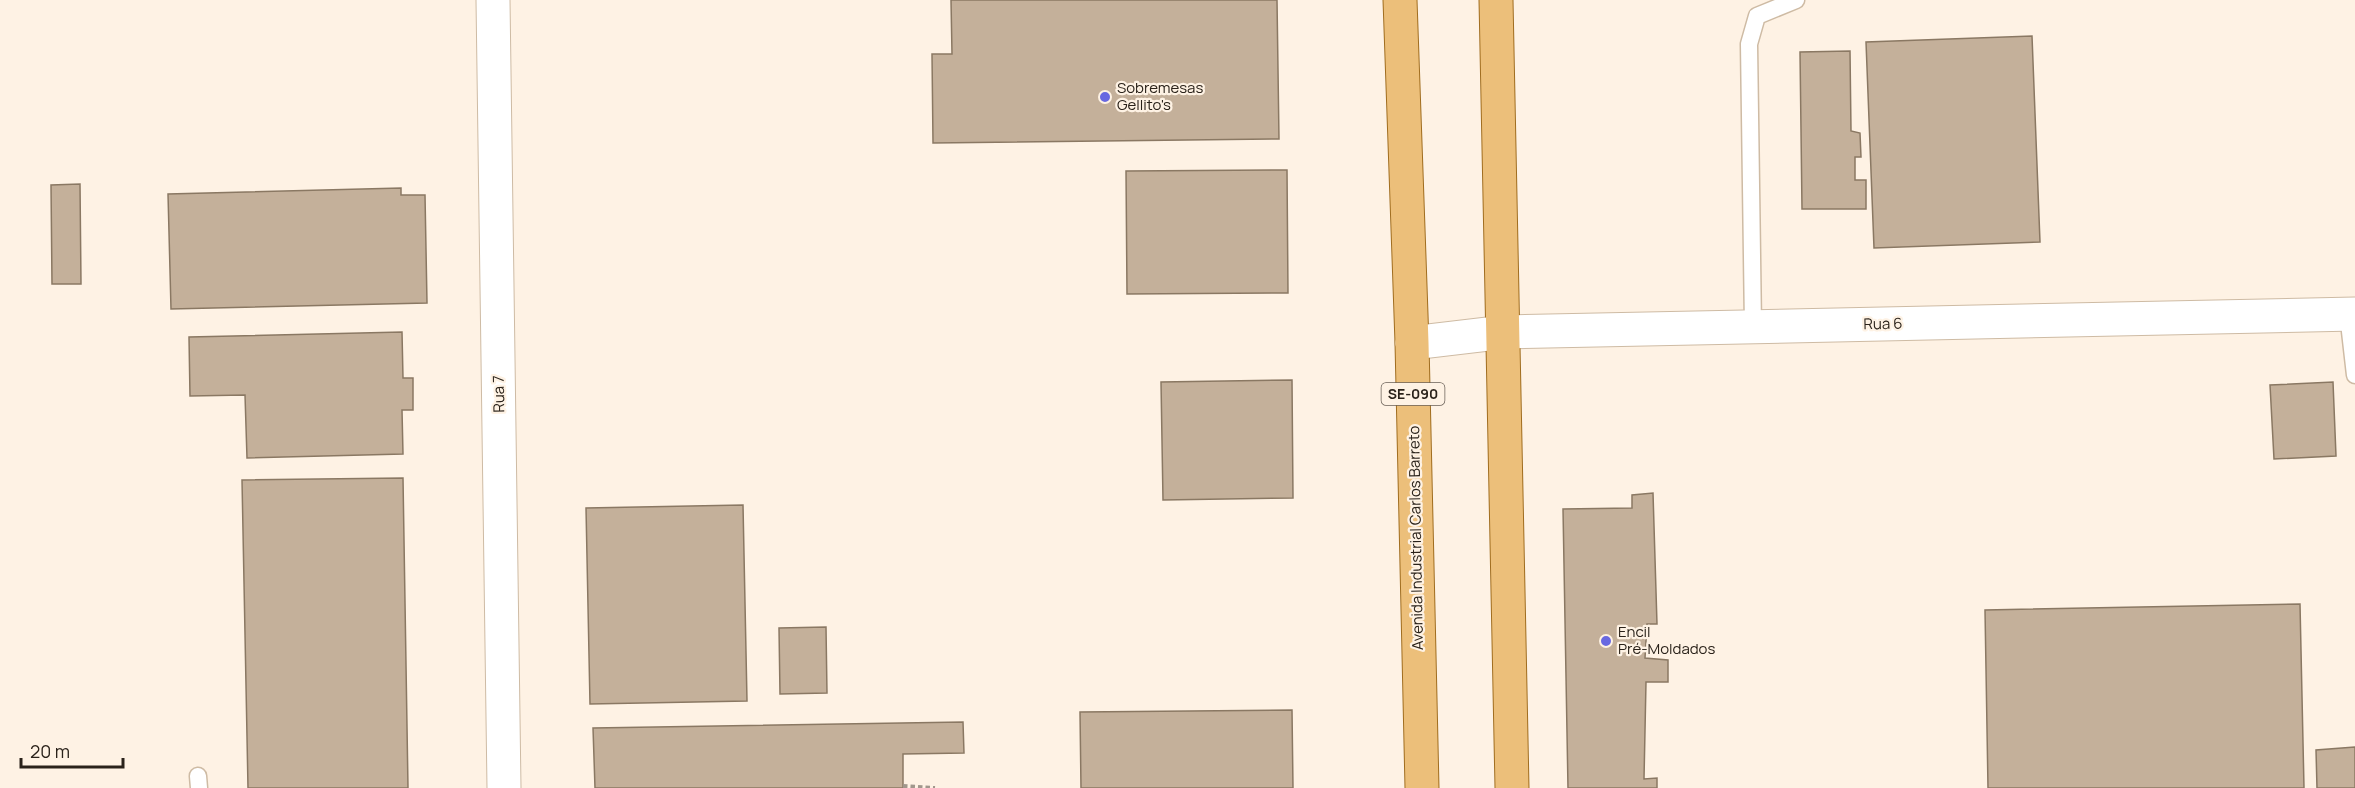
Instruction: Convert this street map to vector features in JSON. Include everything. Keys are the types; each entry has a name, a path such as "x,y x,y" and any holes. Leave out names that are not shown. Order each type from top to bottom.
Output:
{"main road":[{"name":"Avenida Industrial Carlos Barreto","path":"1400,0 1412,343 1422,788"},
{"path":"1496,0 1505,332 1512,788"}],"street":[{"name":"Rua 7","path":"493,0 504,788"},
{"name":"Rua 6","path":"1412,343 1505,332 2351,314"}],"lane":[{"path":"1753,327 1749,44 1757,16 1796,0"},
{"path":"2351,314 2355,375"}],"path":[{"path":"903,786 935,788"}],"building":[{"name":"Sobremesas Gellito's","path":"951,0 1277,0 1279,139 933,143 932,54 952,54"},
{"path":"2032,36 2040,242 1874,248 1866,42"},
{"path":"1850,51 1851,131 1860,133 1861,157 1855,157 1855,180 1866,180 1866,209 1802,209 1800,52"},
{"path":"1287,170 1288,293 1127,294 1126,171"},
{"path":"80,184 81,284 52,284 51,185"},
{"path":"401,188 401,195 425,195 427,303 171,309 168,194"},
{"path":"402,332 403,378 413,378 413,410 402,410 403,454 247,458 245,395 190,396 189,337"},
{"path":"1292,380 1293,498 1163,500 1161,382"},
{"path":"2333,382 2336,456 2274,459 2270,385"},
{"path":"403,478 408,788 248,788 242,480"},
{"name":"Encil Pré-Moldados","path":"1653,493 1657,624 1647,624 1645,658 1668,660 1668,682 1646,682 1644,779 1657,778 1657,788 1568,788 1563,509 1632,508 1632,495"},
{"path":"743,505 747,701 590,704 586,508"},
{"path":"2300,604 2304,788 1988,788 1985,610"},
{"path":"826,627 827,693 780,694 779,628"},
{"path":"1292,710 1293,788 1081,788 1080,712"},
{"path":"963,722 964,753 903,754 903,788 595,788 593,728"},
{"path":"2355,747 2355,788 2317,788 2316,750"}],"place":[{"name":"Sobremesas Gellito's","path":"1105,97"},
{"name":"Encil Pré-Moldados","path":"1606,641"}]}
